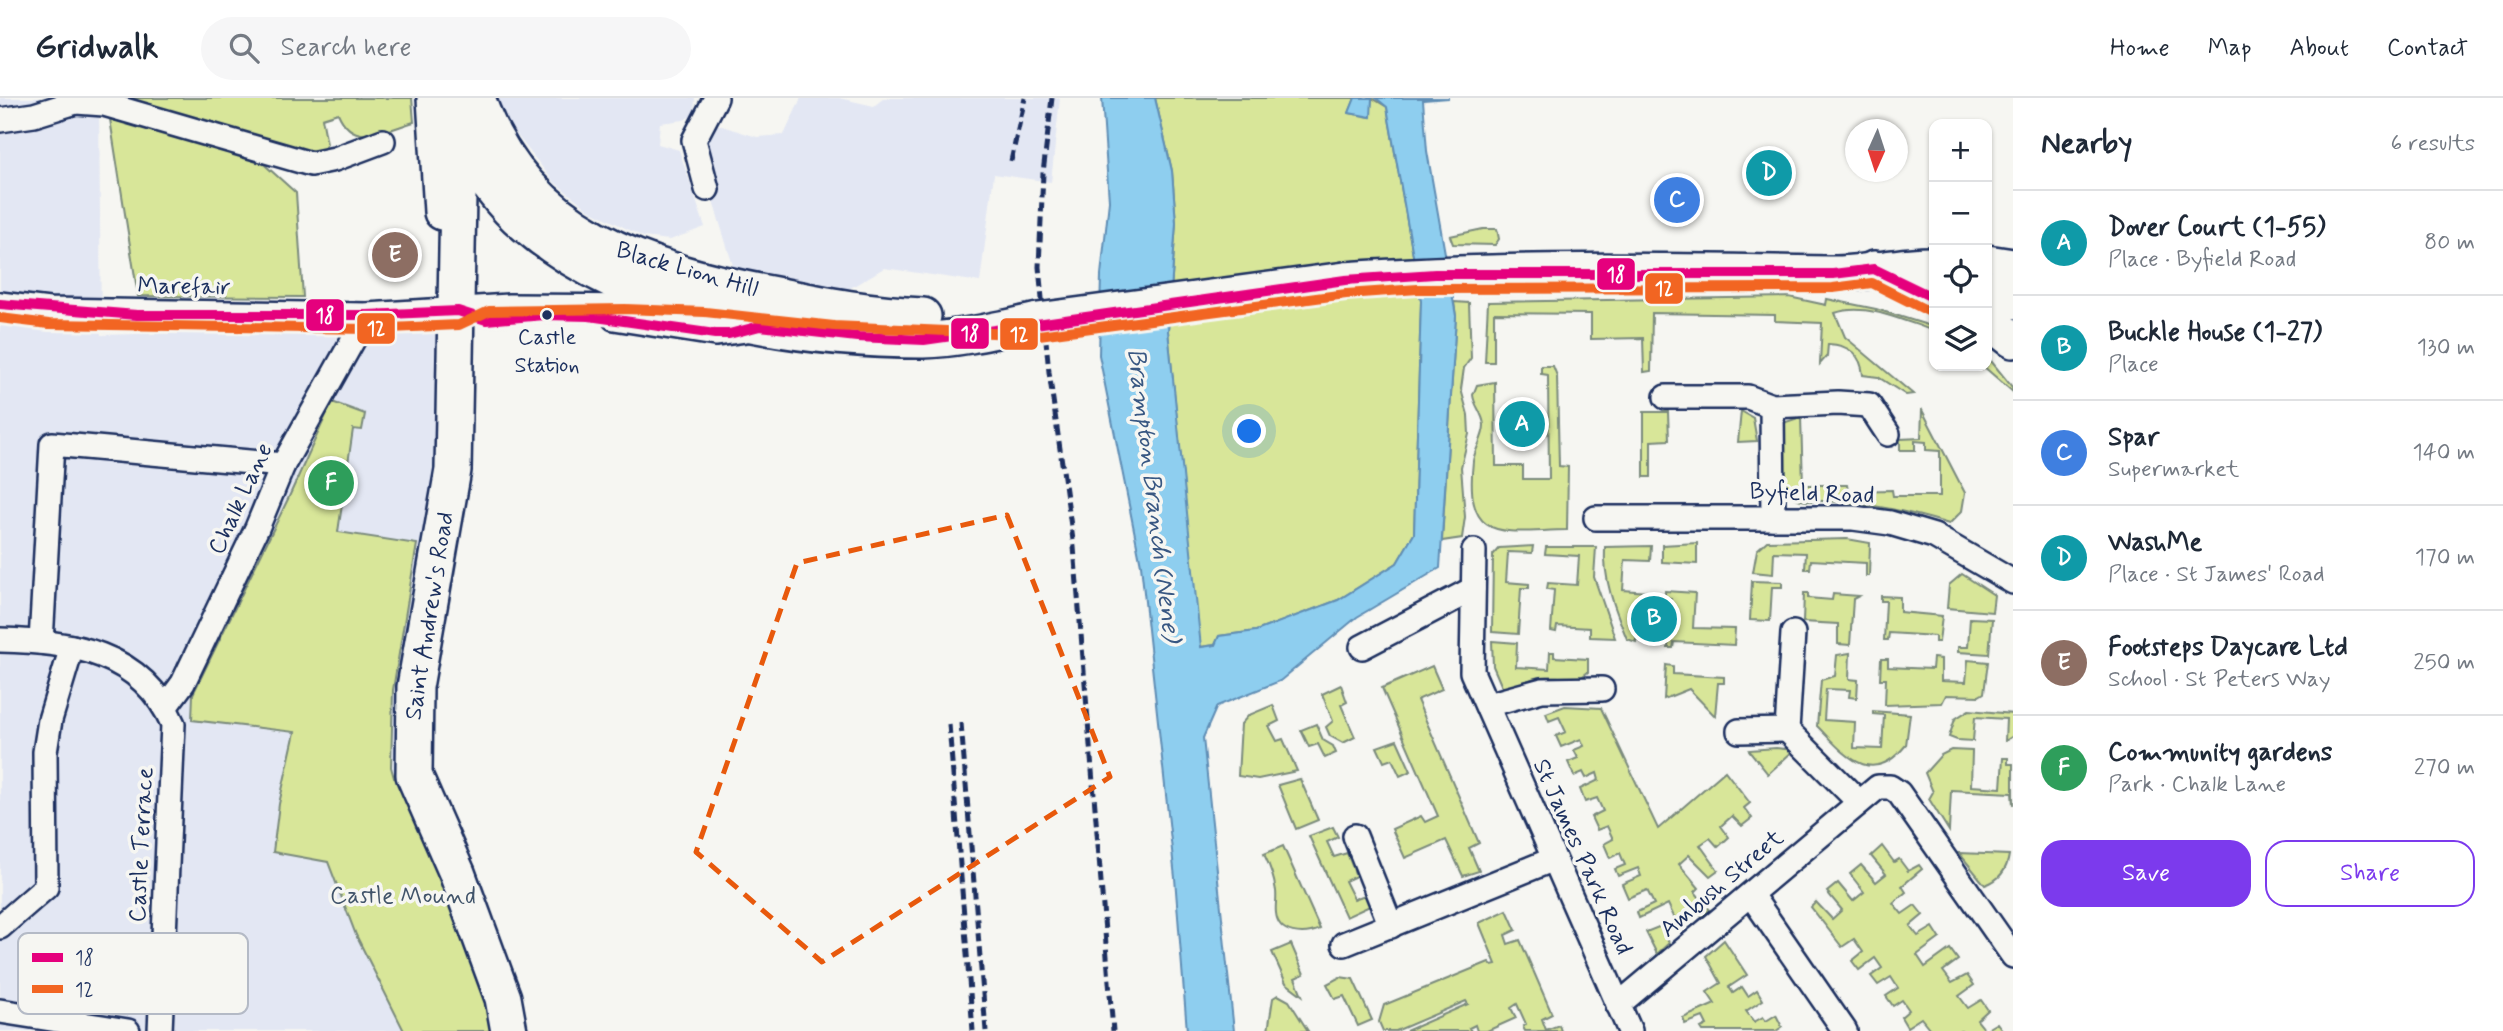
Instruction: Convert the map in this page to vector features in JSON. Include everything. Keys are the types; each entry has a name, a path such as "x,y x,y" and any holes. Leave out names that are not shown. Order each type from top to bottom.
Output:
{"main road":[{"name":"Black Lion Hill","path":"437,98 485,181 525,225 578,261 653,296 760,326 857,337 924,328"},
{"path":"437,98 442,261 458,311"},
{"path":"461,98 467,152"},
{"name":"Black Lion Hill","path":"477,98 487,127 540,198 573,227 604,246 650,265 713,282 884,314 924,328"},
{"name":"Saint Andrew's Road","path":"467,152 458,195 458,311 453,470 415,687 414,775 461,886 503,998 509,1031"},
{"path":"1992,264 2013,267"},
{"path":"924,328 959,337 1038,321 1345,280 1479,274 1833,274 1929,265"},
{"path":"1874,269 1929,296"},
{"path":"1992,290 2013,300"},
{"path":"1992,324 2013,340"}],"street":[{"path":"707,190 694,140 716,98"},
{"path":"0,120 34,115 76,102 104,104 311,164 335,159 383,141"},
{"name":"Black Lion Hill","path":"458,311 486,297 653,296 884,314"},
{"name":"Marefair","path":"0,303 48,310 368,315"},
{"name":"Black Lion Hill","path":"368,315 509,306 689,308"},
{"name":"Black Lion Hill","path":"458,311 486,320 545,315 589,316 715,334 729,334 760,326"},
{"name":"Chalk Lane","path":"166,706 183,683 257,528 283,465 368,315"},
{"path":"1666,397 1748,397 1772,407 1869,405 1888,434"},
{"path":"1772,407 1773,518"},
{"path":"41,642 52,444 283,465"},
{"name":"Byfield Road","path":"1596,518 1853,518 1890,523 1934,536 2013,582"},
{"name":"St James Park Road","path":"1474,551 1472,672 1630,1031"},
{"path":"1362,647 1473,589"},
{"path":"1787,730 1793,633"},
{"path":"0,640 41,642 110,656 139,676 166,706"},
{"path":"0,927 46,887 45,752 50,720 72,647"},
{"path":"1487,705 1542,690 1602,689"},
{"name":"Castle Terrace","path":"165,933 175,741 173,724 166,706"},
{"path":"1739,731 1787,730 1859,802"},
{"name":"Ambush Street","path":"1618,1005 1878,787 1890,787 1899,793 2013,956"},
{"path":"1355,836 1391,926"},
{"path":"1344,944 1554,859"},
{"path":"1751,895 1845,1031"},
{"path":"0,1011 18,1014"},
{"path":"19,1014 128,1031"}],"highlighted area":[{"path":"1007,515 1110,777 822,962 696,852 797,563"}],"shaded area":[{"path":"0,98 99,98 101,335 458,325 414,775 506,1031 0,1031"},
{"path":"492,98 695,98 694,114 684,120 660,123 658,144 679,150 705,227 670,240 643,237 588,209 553,181 505,120"},
{"path":"801,98 839,98 874,106 884,98 1060,98 1051,182 994,174 980,282 884,268 842,293 735,272 694,140 706,121 757,137 784,135"}],"green space":[{"path":"114,98 412,98 414,122 381,133 361,134 344,124 338,113 322,118 327,144 322,151 303,156"},
{"path":"1155,98 1355,98 1349,113 1370,117 1372,98 1387,107 1421,301 1414,534 1397,563 1338,600 1256,631 1219,636 1215,645 1200,647 1168,331 1176,223 1172,171"},
{"path":"110,119 257,158 296,193 303,297 138,296"},
{"path":"1497,229 1499,239 1495,245 1453,244 1450,236"},
{"path":"1789,297 1826,305 1827,299 1876,309 1929,325 1929,329 1872,311 1847,310 1835,313 1845,337 1913,394 1906,395 1878,377 1863,375 1857,356 1842,346 1828,344 1827,356 1820,364 1822,323 1775,321 1775,315 1652,313 1651,371 1644,372 1643,338 1591,339 1591,314 1494,313 1494,362 1485,362 1488,302"},
{"path":"1454,302 1469,303 1471,358 1464,368 1461,389 1468,415 1469,434 1461,467 1465,517 1462,538 1442,541 1456,316"},
{"path":"1992,362 2013,388 2013,392 1989,371 1992,371"},
{"path":"1541,366 1553,366 1557,376 1559,466 1568,467 1567,530 1524,532 1493,528 1482,520 1475,508 1472,488 1473,461 1484,425 1473,395 1477,385 1495,382 1496,466 1523,466 1523,479 1549,479 1548,375 1541,374"},
{"name":"Castle Mound","path":"332,402 365,414 362,430 353,429 338,532 417,544 393,690 391,767 394,778 414,775 509,1031 404,1031 356,935 328,862 273,852 279,804 295,732 192,720 193,694"},
{"path":"1922,410 1965,493 1962,511 1949,524 1870,505 1795,498 1784,485 1781,469 1782,428 1786,422 1801,417 1803,485 1847,485 1848,491 1892,490 1893,496 1940,496 1940,451 1926,450 1926,442 1915,441 1915,450 1900,450 1900,439 1921,438"},
{"path":"1741,411 1753,418 1757,441 1738,442"},
{"path":"1644,412 1668,412 1669,440 1651,441 1651,477 1644,477"},
{"path":"1847,539 1870,543 1869,576 1866,576 1866,563 1811,560 1810,569 1805,569 1806,553 1774,552 1773,574 1753,572 1757,550 1767,541"},
{"path":"1697,543 1697,564 1662,562 1662,545"},
{"path":"1533,546 1532,553 1508,552 1506,582 1529,584 1529,588 1521,588 1518,634 1492,632 1493,555 1499,548"},
{"path":"1651,546 1650,561 1625,560 1623,590 1647,592 1646,596 1639,596 1636,642 1627,639 1614,605 1606,571 1605,547"},
{"path":"1546,547 1596,547 1594,577 1615,638 1590,637 1590,628 1557,626 1556,632 1551,631 1554,590 1547,589 1548,583 1577,585 1579,556 1545,554"},
{"path":"1962,574 1994,595 1992,612 1947,608 1949,585"},
{"path":"1752,581 1782,582 1782,587 1772,587 1770,621 1750,620"},
{"path":"1665,591 1695,593 1693,628 1735,629 1734,645 1674,642 1673,648 1668,648 1671,598 1665,597"},
{"path":"1804,593 1808,593 1808,598 1832,600 1833,594 1859,596 1853,599 1850,645 1838,644 1838,624 1803,622"},
{"path":"1881,596 1900,597 1900,612 1942,616 1939,642 1935,642 1935,636 1889,633 1888,640 1884,640 1886,601 1881,601"},
{"path":"1970,618 1992,619 1989,654 1958,652 1958,647 1968,647"},
{"path":"1492,641 1517,643 1516,667 1549,669 1550,652 1554,652 1554,657 1588,659 1588,672 1579,679 1544,676 1512,687 1502,687 1493,666"},
{"path":"1850,653 1849,679 1858,680 1857,698 1849,697 1850,690 1826,689 1824,720 1855,722 1854,748 1882,749 1884,715 1873,714 1873,711 1910,714 1906,745 1881,765 1869,766 1848,756 1817,726 1821,680 1835,676 1837,655"},
{"path":"1933,658 1941,659 1941,681 1966,682 1968,660 1988,662 1984,693 1979,696 1946,695 1942,703 1885,705 1886,679 1880,679 1881,659 1888,659 1888,667 1932,669"},
{"path":"1666,665 1673,666 1673,674 1724,677 1724,683 1718,683 1715,716 1689,689 1664,699"},
{"path":"1432,666 1442,689 1417,700 1479,843 1469,848 1479,871 1463,876 1446,840 1405,858 1392,829 1421,816 1425,822 1438,816 1382,688"},
{"path":"1341,685 1347,702 1341,705 1355,737 1343,743 1330,736 1326,727 1333,721 1322,694"},
{"path":"1273,705 1279,721 1269,726 1277,741 1283,739 1297,771 1258,779 1238,776 1241,724 1249,715"},
{"path":"1565,706 1601,708 1658,829 1725,771 1750,803 1744,808 1752,818 1742,826 1732,816 1721,826 1729,837 1718,847 1710,838 1700,845 1718,870 1710,876 1689,855 1679,864 1699,888 1695,892 1710,910 1702,916 1695,909 1675,919 1668,904 1639,918 1637,912 1654,904 1647,890 1628,898 1622,884 1641,876 1638,868 1618,876 1615,869 1625,865 1620,853 1610,858 1604,844 1613,839 1607,826 1597,830 1591,817 1603,811 1597,798 1585,802 1580,789 1599,780 1597,773 1586,778 1583,772 1574,776 1568,762 1578,758 1574,750 1584,746 1581,739 1561,747 1556,736 1566,732 1559,717 1549,721 1546,713"},
{"path":"1969,710 2013,714 2013,736 2005,741 2006,719 1975,717 1973,741 1949,737 1955,719"},
{"path":"1316,724 1323,740 1333,746 1336,753 1325,758 1318,744 1309,747 1301,730"},
{"path":"1397,740 1411,771 1400,776 1392,759 1384,762 1377,747"},
{"path":"1749,750 1794,750 1768,774"},
{"path":"1951,750 1972,751 1971,786 2001,788 2003,758 2008,758 2008,764 2013,764 2013,805 2012,793 1951,790 1949,831 1929,799 1933,792 1925,773 1941,755"},
{"path":"1300,779 1318,820 1296,829 1278,785"},
{"path":"1333,827 1338,837 1327,842 1334,857 1347,853 1356,876 1345,881 1354,899 1365,895 1370,906 1346,917 1309,836"},
{"path":"1283,846 1320,929 1307,933 1293,932 1281,926 1278,920 1275,886 1264,854"},
{"path":"1882,846 1894,862 1899,859 1908,871 1919,865 1922,869 1902,886 1906,892 1893,903 1902,914 1915,905 1923,915 1910,926 1918,936 1933,927 1940,938 1917,955 1925,967 1950,949 1958,960 1943,971 1952,983 1967,975 1974,985 1959,996 1968,1008 1981,1000 1988,1010 1977,1020 1985,1030 1997,1023 2003,1031 1925,1031 1929,1028 1921,1018 1907,1027 1901,1017 1909,1010 1902,1000 1893,1006 1886,996 1898,988 1891,977 1878,985 1871,976 1882,968 1875,958 1859,970 1852,961 1863,952 1854,939 1842,947 1811,907 1816,902 1832,919 1842,910 1827,892 1838,883 1853,901 1864,892 1850,874 1861,865 1876,882 1886,874 1871,856"},
{"path":"1959,853 2009,855 2002,874 1985,885"},
{"path":"1507,910 1516,930 1505,935 1508,944 1520,940 1552,1014 1542,1019 1546,1030 1559,1025 1561,1031 1525,1031 1523,1027 1526,1024 1517,1004 1511,1008 1516,1018 1487,1031 1477,1031 1475,1025 1469,1028 1471,1031 1406,1031 1468,1004 1466,1001 1396,1031 1383,1031 1379,1022 1384,1005 1489,962 1496,964 1479,923"},
{"path":"1661,926 1669,943 1657,954 1646,932"},
{"path":"1724,940 1747,975 1729,987 1733,993 1742,987 1748,996 1757,990 1763,1000 1746,1011 1754,1022 1763,1017 1766,1021 1776,1015 1782,1027 1776,1031 1703,1031 1701,1028 1707,1025 1703,1017 1685,1024 1683,1018 1715,1004 1707,992 1721,983 1706,956"},
{"path":"1291,944 1304,974 1295,978 1302,995 1286,983 1272,952"},
{"path":"1340,977 1353,979 1372,1020 1358,1026 1344,996 1335,999 1327,984"},
{"path":"1278,995 1289,1001 1308,1031 1268,1031 1273,998"}],"water":[{"name":"Brampton Branch (Nene)","path":"1102,98 1155,98 1172,171 1176,223 1168,331 1201,647 1215,645 1219,636 1256,631 1338,600 1397,563 1414,534 1421,301 1387,107 1376,98 1449,98 1423,100 1427,151 1456,316 1440,568 1357,617 1280,681 1217,706 1203,738 1234,1031 1187,1031 1175,878 1141,565 1099,355 1101,275 1109,201"},
{"path":"1355,98 1372,98 1371,117 1349,113"}],"railway":[{"path":"1011,161 1025,98"},
{"path":"1052,98 1043,173 1039,267 1049,372 1074,547 1113,1031"},
{"path":"961,723 986,1031"},
{"path":"949,724 973,1031"}],"transit line":[{"name":"18","path":"0,304 137,315 367,315 458,311 486,320 545,315 589,316 715,334 729,334 760,326 857,337 924,340 1345,280 1435,274 1833,274 1874,269 1929,296"},
{"name":"12","path":"0,318 49,324 367,329 459,325 489,311 625,309 705,312 834,326 1039,335 1346,294 1418,289 1833,288 1872,283 1928,311"}],"place":[{"name":"WashMe","path":"1769,173"},
{"name":"Spar","path":"1677,200"},
{"name":"Footsteps Daycare Ltd","path":"395,255"},
{"name":"Castle Station","path":"547,315"},
{"name":"Dover Court (1-55)","path":"1522,424"},
{"name":"Community gardens","path":"331,483"},
{"name":"Buckle House (1-27)","path":"1654,619"}]}
